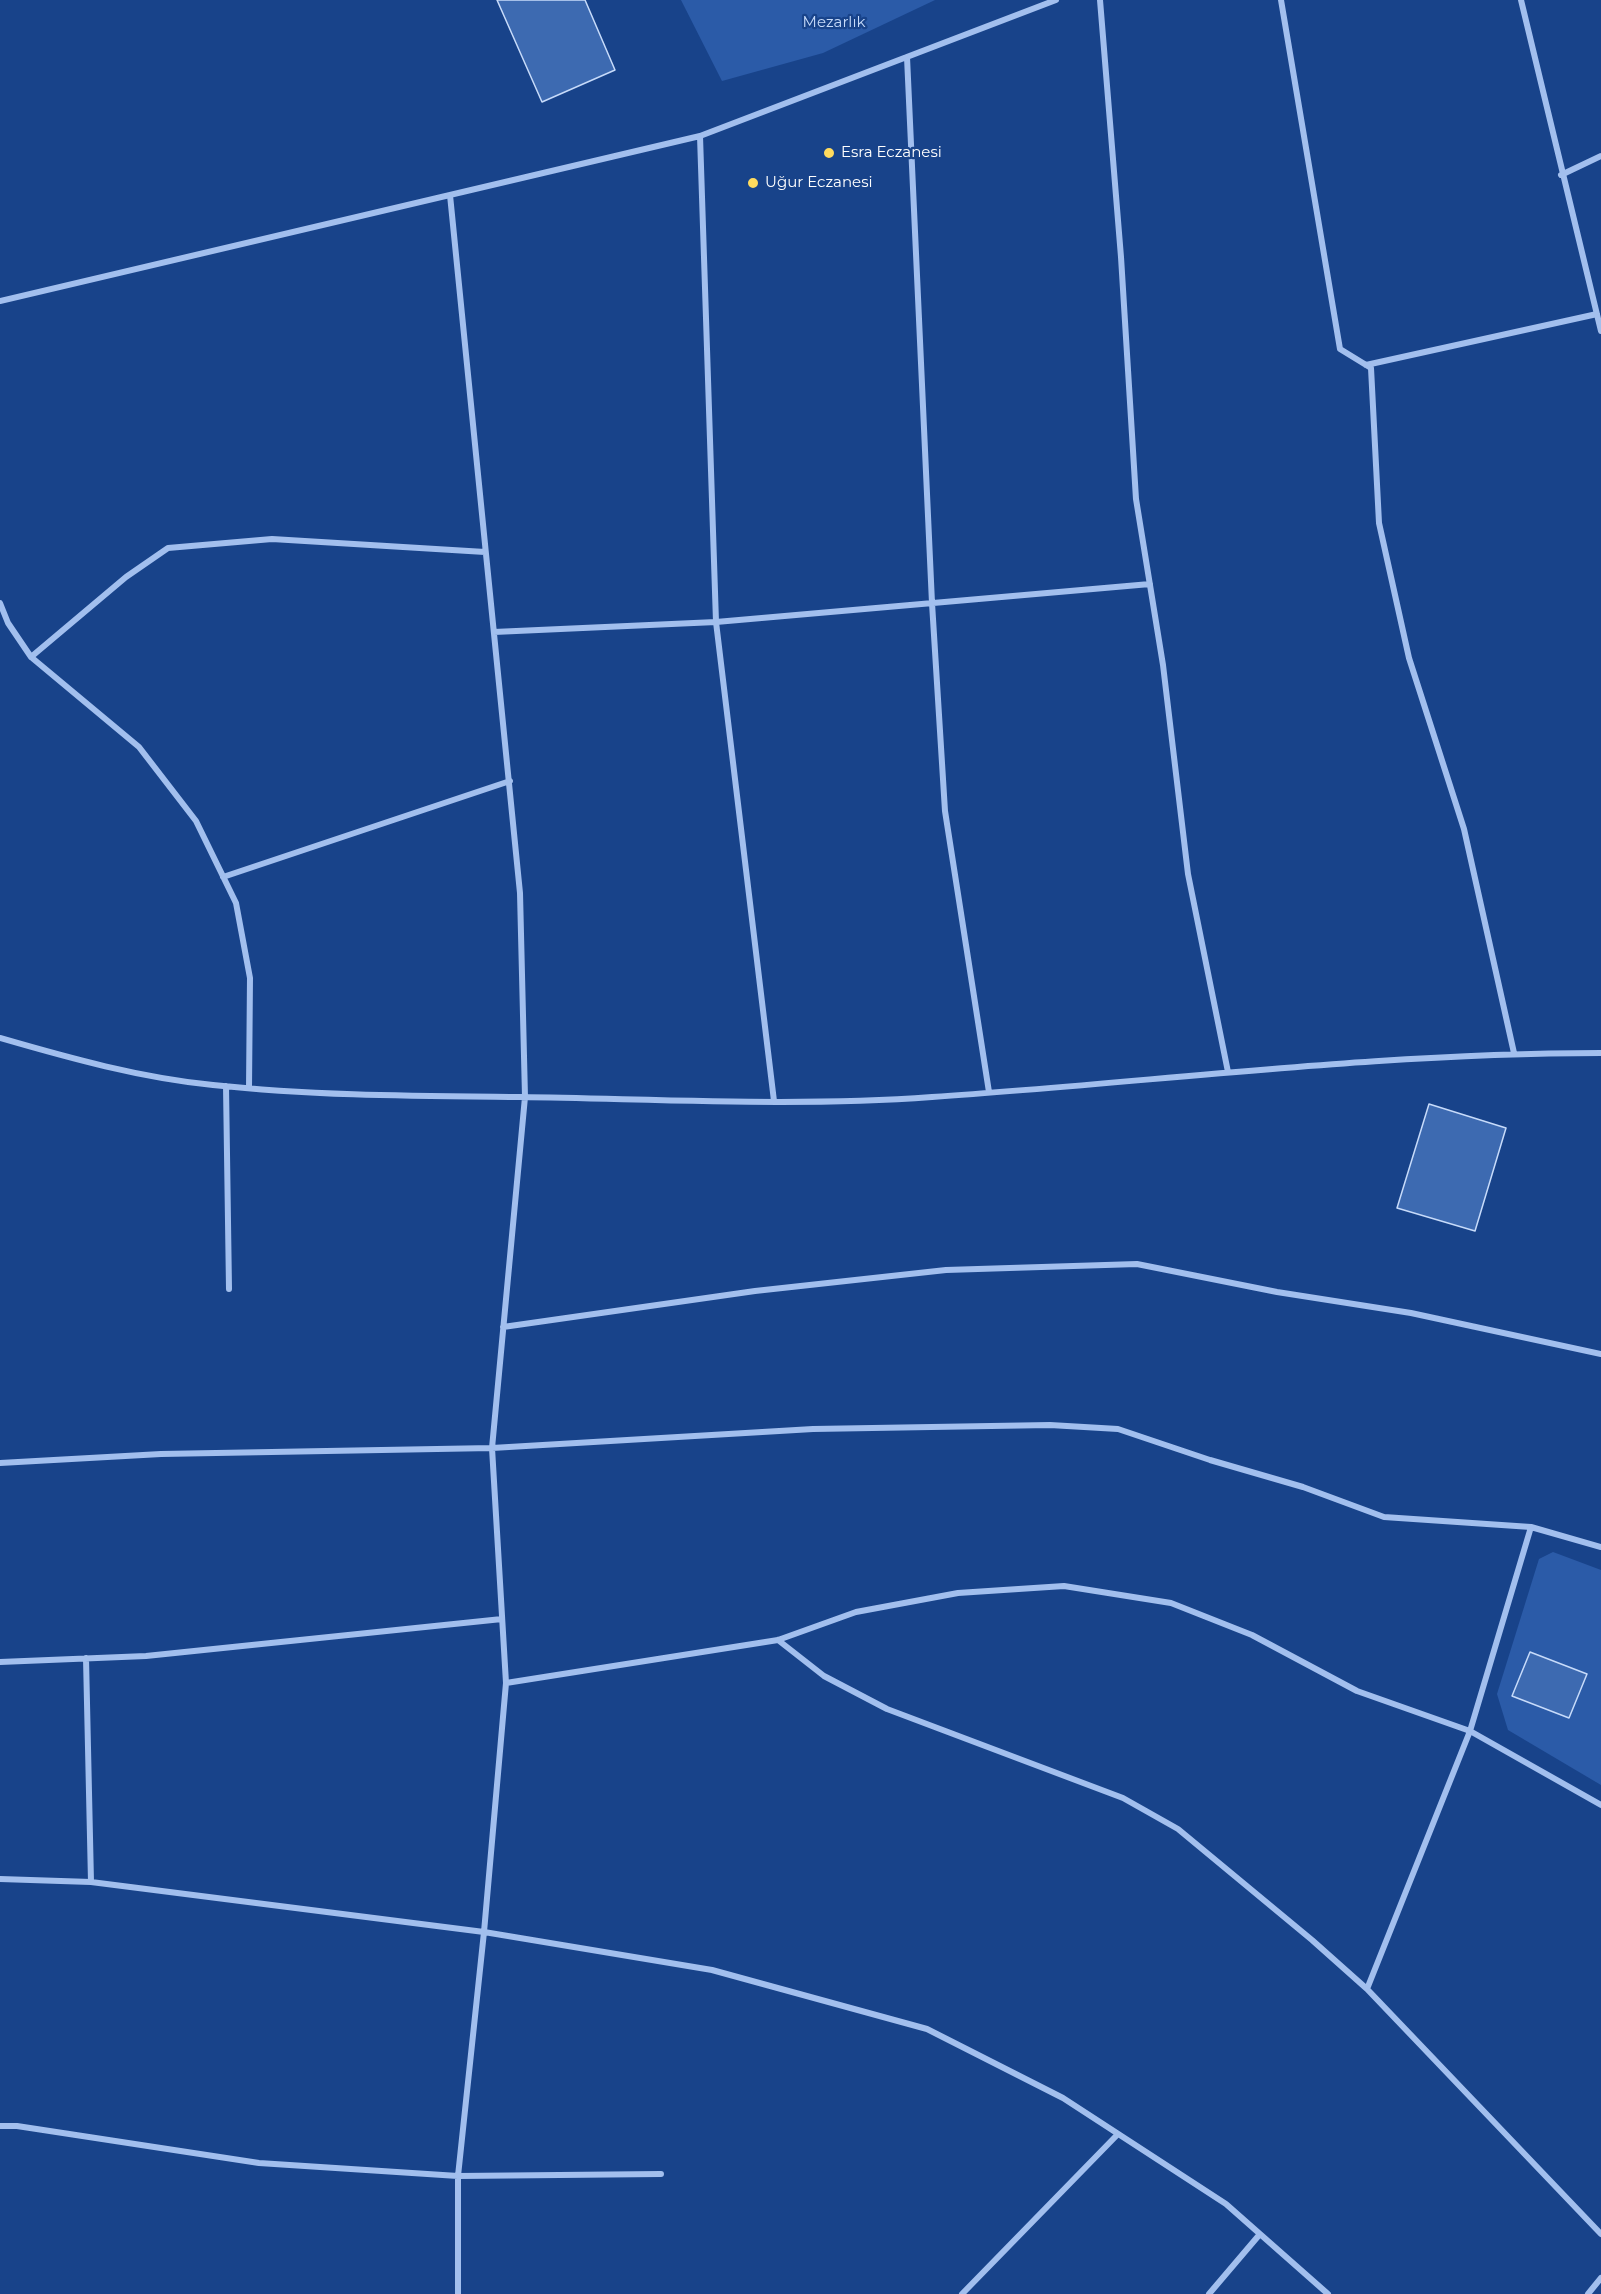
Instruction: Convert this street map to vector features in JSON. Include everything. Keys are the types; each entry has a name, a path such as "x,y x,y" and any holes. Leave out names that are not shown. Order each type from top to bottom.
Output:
{"street":[{"path":"0,301 700,136 1056,0"},
{"path":"1100,0 1136,499 1163,665 1188,874 1228,1072"},
{"path":"1281,0 1340,349 1371,368 1378,523 1409,658 1464,829 1514,1053"},
{"path":"1521,0 1561,175 1601,331"},
{"path":"907,57 932,603 945,811 989,1092"},
{"path":"700,136 716,622 774,1101"},
{"path":"1561,175 1601,156"},
{"path":"450,195 520,893 525,1097 492,1448 506,1683 484,1932 458,2176 458,2294"},
{"path":"1366,365 1597,314"},
{"path":"31,657 126,577 168,548 214,542 272,539 485,552"},
{"path":"494,632 716,622 1150,584"},
{"path":"0,603 8,623 31,657 140,747 196,821 236,903 250,978 249,1088"},
{"path":"223,876 510,781"},
{"path":"0,1038 82,1062 249,1088 346,1095 774,1101 930,1098 1228,1072 1514,1053 1601,1053"},
{"path":"226,1086 229,1289"},
{"path":"503,1327 755,1291 946,1270 1137,1264 1277,1292 1412,1313 1601,1354"},
{"path":"0,1463 161,1454 492,1448 813,1429 1050,1425 1118,1429 1210,1460 1303,1487 1384,1517 1531,1527 1601,1547"},
{"path":"1367,1989 1470,1731 1531,1527"},
{"path":"506,1683 778,1640 856,1612 958,1593 1064,1586 1171,1603 1252,1635 1357,1691 1470,1731 1601,1805"},
{"path":"0,1662 146,1656 502,1619"},
{"path":"778,1640 824,1676 887,1709 1123,1798 1178,1829 1312,1940 1367,1989 1601,2234"},
{"path":"86,1658 91,1882"},
{"path":"0,1880 91,1882 484,1932 712,1970 927,2029 1063,2098 1226,2204 1328,2294"},
{"path":"0,2126 17,2126 259,2163 458,2176 661,2174"},
{"path":"962,2294 1118,2134"},
{"path":"1209,2294 1260,2234"},
{"path":"1588,2294 1601,2278"}],"green space":[{"name":"Mezarlık","path":"681,0 935,0 823,53 722,81"},
{"path":"1553,1552 1601,1570 1601,1785 1508,1730 1497,1694 1539,1559"}],"building":[{"path":"497,0 585,0 615,70 542,102"},
{"path":"1429,1104 1506,1128 1475,1231 1397,1208"},
{"path":"1530,1652 1587,1674 1569,1718 1512,1696"}],"place":[{"name":"Esra Eczanesi","path":"829,153"},
{"name":"Uğur Eczanesi","path":"753,183"}]}
